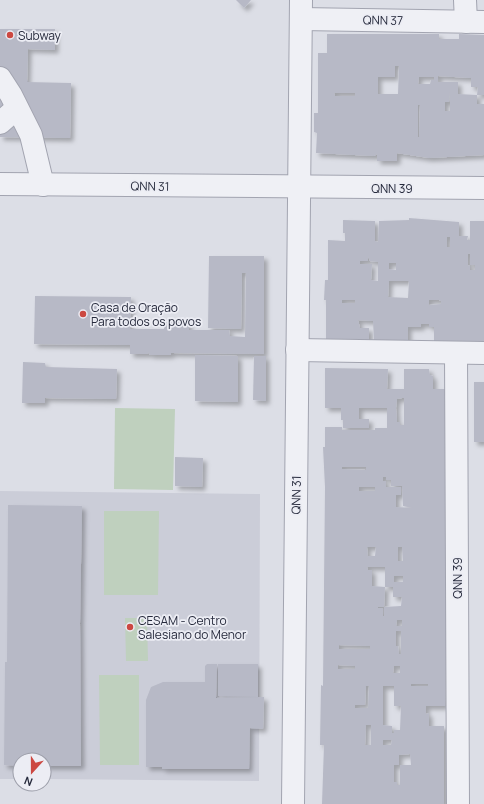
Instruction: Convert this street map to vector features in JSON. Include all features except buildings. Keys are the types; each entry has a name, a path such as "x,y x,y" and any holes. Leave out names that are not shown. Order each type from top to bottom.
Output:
{"street":[{"name":"QNN 37","path":"301,9 475,22 465,0"},
{"name":"QNN 31","path":"293,804 301,9"},
{"path":"0,78 18,108 31,135 43,185"},
{"path":"0,123 18,108"},
{"name":"QNN 31","path":"0,184 299,187"},
{"name":"QNN 39","path":"299,187 484,188"},
{"path":"297,350 484,353"},
{"name":"QNN 39","path":"456,353 458,804"}],"shaded area":[{"name":"CESAM - Centro Salesiano do Menor","path":"0,491 260,494 259,781 52,779 52,752 12,752 12,779 0,779"}],"green space":[{"path":"115,408 175,409 173,490 114,489"},
{"path":"104,511 159,511 158,595 104,595"},
{"path":"125,618 147,618 148,661 126,661"},
{"path":"99,675 139,675 139,765 100,765"}],"place":[{"name":"Subway","path":"10,35"},
{"name":"Casa de Oração Para todos os povos","path":"83,314"},
{"name":"CESAM - Centro Salesiano do Menor","path":"130,627"}]}
